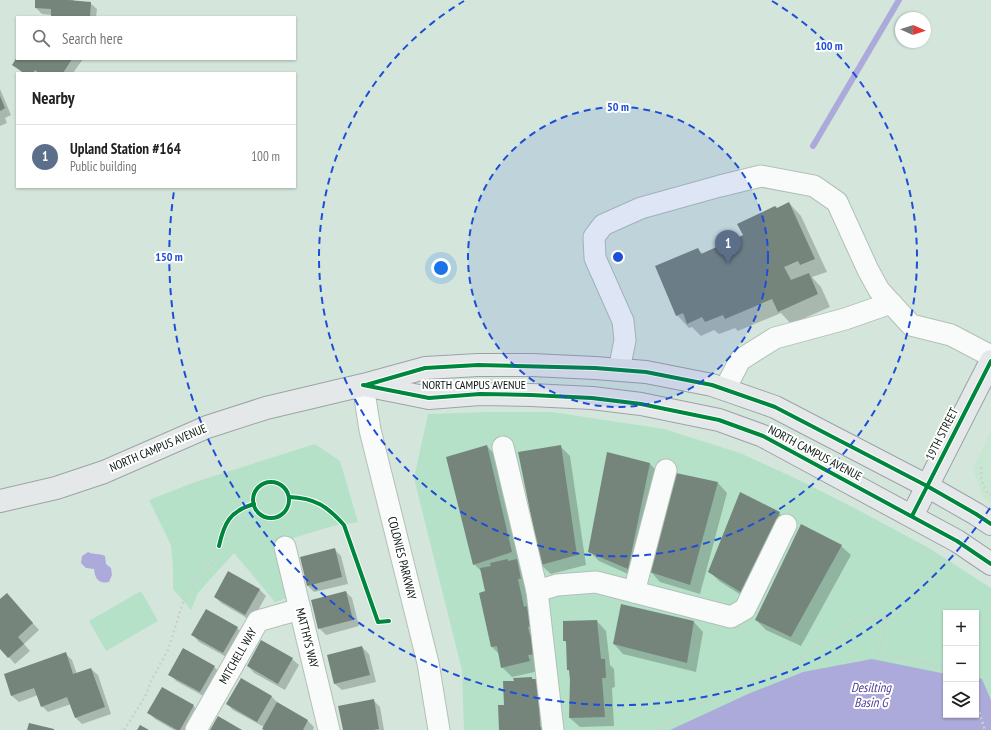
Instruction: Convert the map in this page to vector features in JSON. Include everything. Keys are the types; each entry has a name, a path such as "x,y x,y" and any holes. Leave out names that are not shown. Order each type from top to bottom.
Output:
{"main road":[{"name":"19TH STREET","path":"912,516 991,361"},
{"name":"NORTH CAMPUS AVENUE","path":"0,501 56,488 104,472 207,427 258,410 364,385 425,368 478,365 532,365 646,372 725,389 775,407 927,486 991,524"},
{"name":"NORTH CAMPUS AVENUE","path":"364,385 429,398 480,394 592,398 641,404 719,420 763,436 957,541 991,564"}],"street":[{"path":"619,370 625,340 623,321 596,258 594,237 603,225 641,208 761,176 814,186 838,202 868,270 879,290 911,325 951,335 991,356"},
{"path":"725,389 740,360 774,338 845,319 891,303"},
{"name":"COLONIES PARKWAY","path":"364,385 370,430 428,663 439,730"},
{"path":"503,447 538,591 553,730"},
{"path":"634,592 666,470"},
{"path":"538,591 557,585 596,582 731,617 745,609 786,526"},
{"name":"MATTHYS WAY","path":"284,546 329,730"},
{"name":"MITCHELL WAY","path":"196,730 258,621 300,609"}],"path":[{"path":"981,467 982,482 987,493 991,495"},
{"path":"124,730 145,697 152,679 168,650 185,596 201,572 216,559"},
{"path":"658,730 682,712 728,690 778,672 855,620 887,617 879,654 943,666"},
{"path":"979,712 985,730"}],"shaded area":[{"path":"552,412 664,429 740,453 799,480 929,548 991,588 991,730 464,730 462,670 414,478 428,414"},
{"path":"991,431 991,503 982,496 973,468"},
{"path":"315,444 340,461 358,522 333,526 293,538 307,591 275,602 234,553 198,593 191,610 173,589 171,545 149,500 195,482"},
{"path":"141,591 158,621 106,651 89,621"}],"water":[{"path":"88,552 105,556 106,564 111,568 112,575 109,582 102,582 98,580 94,569 86,568 81,563 82,556"},
{"name":"Desilting Basin G","path":"872,659 943,673 943,718 979,718 979,678 982,679 991,700 991,730 670,730 748,694 803,672"}],"building":[{"path":"35,0 91,2 90,16 51,16 51,9 35,8"},
{"path":"16,59 16,60 71,60 64,72 38,72 35,70 34,72 22,72 12,65"},
{"path":"0,96 5,108 0,111"},
{"path":"789,202 815,259 800,265 798,261 784,267 791,280 809,273 818,294 778,312 772,299 725,319 723,315 705,322 702,317 687,324 683,313 676,316 655,266 698,248 701,254 743,235 737,224 775,206 777,208"},
{"path":"487,445 512,552 473,565 446,457"},
{"path":"561,445 577,555 541,565 518,452"},
{"path":"607,452 650,463 628,569 588,552"},
{"path":"676,473 718,482 690,585 650,572"},
{"path":"740,492 780,512 742,593 708,572"},
{"path":"801,524 842,545 791,637 755,620"},
{"path":"335,548 342,577 307,586 300,557"},
{"path":"508,559 508,561 517,559 521,579 518,579 524,607 527,606 531,626 528,627 530,635 533,634 537,654 528,655 530,661 501,668 497,646 491,647 479,593 485,591 480,568 491,566 490,563"},
{"path":"228,571 260,589 245,615 214,597"},
{"path":"346,591 353,620 318,629 311,600"},
{"path":"7,593 33,623 18,637 24,644 8,658 0,649 0,599"},
{"path":"621,604 694,621 687,663 613,644"},
{"path":"206,609 238,627 223,653 191,635"},
{"path":"597,620 601,659 605,659 606,678 602,678 605,717 569,718 570,680 569,670 567,670 566,641 563,641 563,621"},
{"path":"261,640 293,658 278,684 247,666"},
{"path":"362,646 370,675 334,684 327,655"},
{"path":"183,648 215,666 200,692 168,675"},
{"path":"66,652 73,674 91,668 105,707 75,718 67,697 41,707 34,688 11,696 4,674"},
{"path":"532,677 532,679 541,679 541,698 539,699 540,727 543,727 543,730 499,730 498,705 504,705 503,681 514,681 513,678"},
{"path":"241,678 272,696 257,722 226,704"},
{"path":"162,687 194,705 180,730 177,730 147,713"},
{"path":"374,699 379,729 343,730 338,706"},
{"path":"277,702 308,720 303,730 262,729"},
{"path":"218,716 242,730 210,730"},
{"path":"29,723 54,729 54,730 27,730"},
{"path":"140,725 149,730 137,730"}],"waterway":[{"path":"813,146 899,0"}],"cycle path":[{"path":"912,516 991,361"},
{"path":"366,385 425,368 478,365 595,368 646,372 712,385 775,407 927,486 991,524"},
{"path":"363,385 429,398 480,394 592,398 641,404 719,420 763,436 957,541 991,564"},
{"path":"275,482 284,487 288,493 289,500 288,507 284,513 275,518 267,518 258,513 254,507 253,496 258,487 264,483 275,482"},
{"path":"289,497 306,499 320,504 344,525 378,622 389,621"},
{"path":"219,546 223,531 229,519 239,510 254,504"}],"place":[{"name":"Upland Station #164","path":"728,263"}]}
